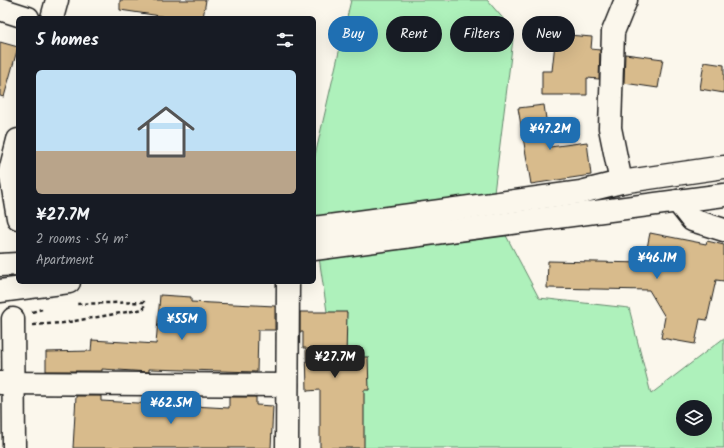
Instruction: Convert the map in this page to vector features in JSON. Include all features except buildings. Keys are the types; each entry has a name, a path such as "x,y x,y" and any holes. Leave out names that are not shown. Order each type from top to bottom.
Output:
{"street":[{"path":"53,16 57,0"},
{"path":"620,182 610,128 613,32 626,0"},
{"path":"0,9 22,16"},
{"path":"16,148 10,171 16,206"},
{"path":"316,228 581,192 620,182 724,167"},
{"path":"316,249 724,195"},
{"path":"677,201 692,220 724,230"},
{"path":"0,265 16,264"},
{"path":"0,291 55,284"},
{"path":"287,448 288,284"},
{"path":"13,323 6,384 14,448"},
{"path":"6,384 287,385"}],"path":[{"path":"13,323 64,323 144,309 144,302 77,304 60,303 63,284"},
{"path":"13,323 47,308"}],"green space":[{"path":"351,0 487,0 501,16 450,16 450,52 511,52 492,209 539,298 629,308 651,394 724,338 724,448 347,448 316,237 316,151 339,52 378,52 378,16 347,16"}]}
